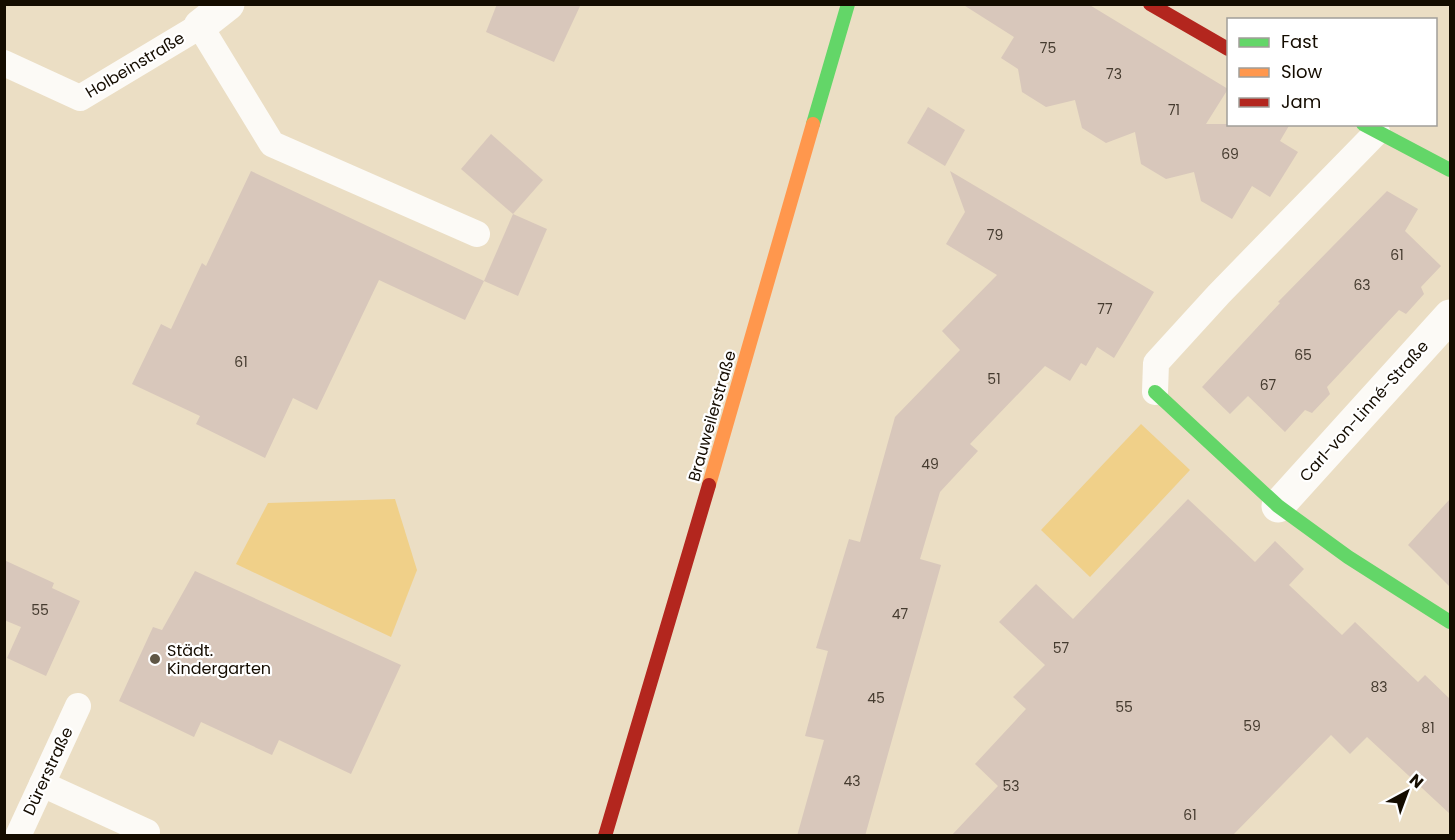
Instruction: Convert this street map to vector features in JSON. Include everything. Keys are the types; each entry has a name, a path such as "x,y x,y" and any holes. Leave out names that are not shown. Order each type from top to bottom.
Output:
{"main road":[{"name":"Brauweilerstraße","path":"605,836 656,668 848,4"},
{"path":"1150,4 1227,48"},
{"path":"1370,128 1450,170"},
{"path":"1155,392 1278,507 1348,557 1450,622"}],"street":[{"name":"Holbeinstraße","path":"200,26 228,4"},
{"name":"Carl-von-Linné-Straße","path":"1278,507 1450,316"}],"lane":[{"name":"Holbeinstraße","path":"4,63 80,98 200,26"},
{"path":"200,26 272,144 477,234"},
{"path":"1155,392 1156,363 1370,128"},
{"name":"Dürerstraße","path":"18,836 78,706"},
{"path":"42,784 147,832"}],"shaded area":[{"path":"1141,424 1190,470 1090,577 1041,530"},
{"path":"395,499 417,570 391,637 236,564 268,503"}],"building":[{"path":"497,4 581,4 554,62 486,32"},
{"path":"962,4 1088,4 1227,88 1206,124 1289,126 1280,141 1298,152 1270,197 1252,186 1232,219 1201,201 1194,172 1166,179 1141,164 1135,132 1106,143 1082,128 1075,100 1046,107 1022,92 1018,69 1001,58 1014,37"},
{"path":"928,107 965,130 945,166 907,143"},
{"path":"491,134 543,180 513,214 461,169"},
{"path":"251,171 484,281 465,320 379,280 317,410 293,398 265,458 196,424 200,416 132,384 161,324 171,329 202,263 206,266"},
{"path":"950,171 1154,292 1114,358 1097,347 1086,366 1081,363 1070,381 1045,366 970,444 978,451 940,492 920,559 941,565 865,836 797,836 824,740 805,736 828,651 816,648 849,539 860,542 895,417 960,350 942,331 997,275 946,244 965,212"},
{"path":"1387,191 1418,209 1405,231 1441,266 1421,287 1424,294 1406,314 1399,310 1327,387 1330,394 1312,413 1305,410 1285,432 1248,396 1230,414 1202,387 1280,303 1278,302"},
{"path":"513,214 547,229 518,296 484,281"},
{"path":"1188,499 1255,562 1275,541 1304,569 1289,585 1342,635 1355,622 1418,682 1425,675 1450,699 1450,814 1367,737 1350,754 1331,735 1232,836 951,836 998,786 975,764 1026,709 1013,697 1045,665 999,622 1036,584 1073,619"},
{"path":"1450,499 1450,587 1408,545"},
{"path":"4,560 54,583 52,588 80,601 46,676 7,658 21,627 4,620"},
{"path":"195,571 401,665 351,774 279,740 272,755 201,722 194,737 119,701 153,627 162,630"}],"traffic: fast":[{"path":"813,124 848,4"},
{"path":"1367,126 1450,170"},
{"path":"1155,392 1278,506 1348,557 1450,622"}],"traffic: slow":[{"path":"709,485 813,124"}],"traffic: jam":[{"path":"1150,4 1227,48"},
{"path":"605,836 709,485"}],"place":[{"name":"Städt. Kindergarten","path":"155,659"}]}
